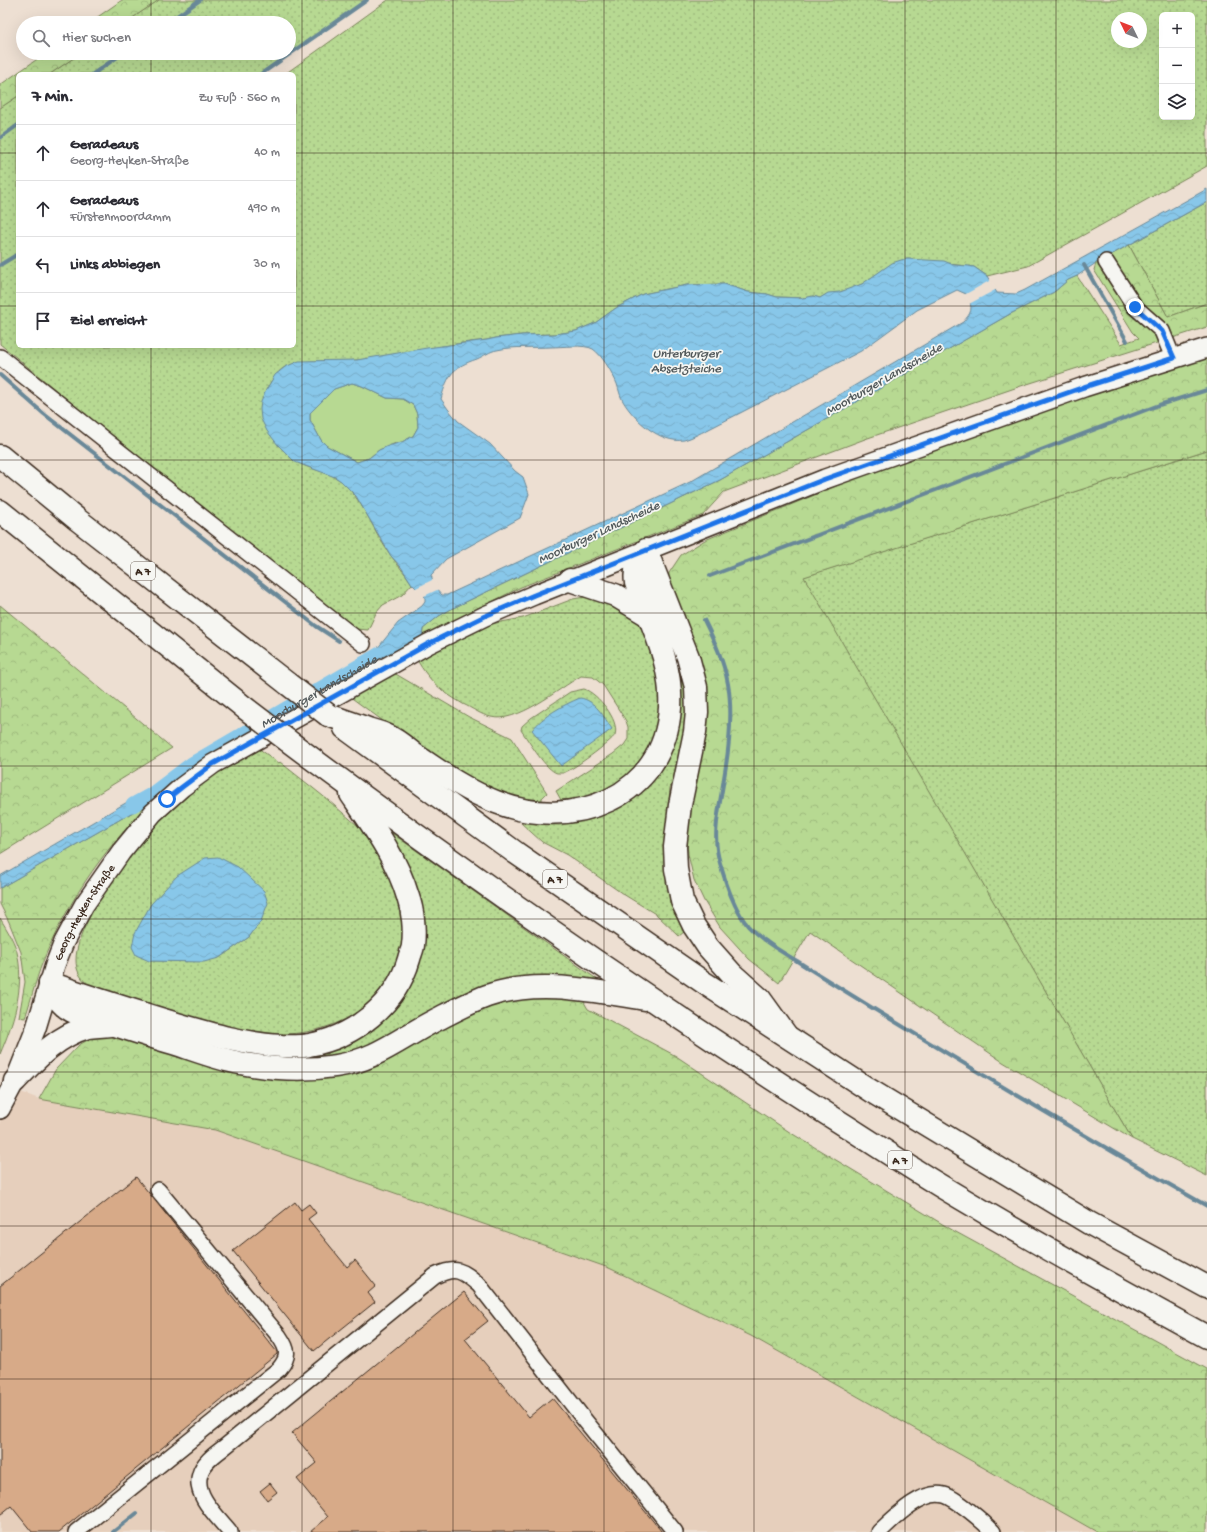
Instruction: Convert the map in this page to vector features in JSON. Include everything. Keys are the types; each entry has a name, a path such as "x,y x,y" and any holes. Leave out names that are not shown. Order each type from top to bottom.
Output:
{"highway":[{"name":"A 7","path":"0,456 78,520 328,716 516,853 706,984 871,1091 985,1162 1089,1223 1207,1287"},
{"name":"A 7","path":"0,511 287,740 342,781 651,1000 724,1049 938,1184 1078,1267 1207,1337"},
{"path":"328,716 388,736 444,776 478,795 497,803 531,811 560,813 595,807 617,796 636,783 652,762 664,738 670,708 669,681 661,648 635,577 637,563 646,550"},
{"path":"646,550 688,657 696,688 697,712 695,732 680,805 675,847 676,869 682,901 694,926 708,947 732,974 760,999 786,1035"},
{"path":"570,580 615,594 648,615"},
{"path":"50,983 90,998 215,1035 255,1043 282,1046 309,1046 336,1038 360,1026 380,1009 393,992 405,972 413,945 413,922 408,897 384,842 342,781"},
{"path":"50,983 59,1001 66,1008 238,1063 297,1070 336,1066 359,1061 388,1049 424,1026 462,1007 487,996 520,988 545,987 580,989 651,1000"},
{"path":"15,1080 40,1056 69,1034 88,1027 113,1024"}],"main road":[{"name":"Georg-Heyken-Straße","path":"0,1109 15,1080 36,1028 64,942 84,905 139,828 182,787 213,764 428,644 485,616 570,580 825,479 1084,387 1207,348"}],"lane":[{"path":"1106,262 1135,307 1162,331 1174,358"},
{"path":"0,357 364,644"},
{"path":"76,1532 278,1369 285,1362 287,1354 285,1344 279,1336 158,1190"},
{"path":"230,1532 202,1496 199,1481 200,1473 205,1465 222,1448 436,1276 447,1271 457,1271 468,1275 479,1285 582,1418 675,1532"},
{"path":"879,1532 904,1510 918,1501 932,1495 944,1495 975,1516 994,1532"}],"shaded area":[{"path":"0,1084 39,1099 215,1130 609,1268 751,1336 1097,1532 0,1532"}],"green space":[{"path":"122,0 159,0 135,16 99,16"},
{"path":"159,0 367,0 296,50 296,16 135,16"},
{"path":"388,0 1207,0 1207,166 1028,266 987,276 974,267 908,259 895,262 862,284 844,291 828,294 820,298 813,296 803,298 777,297 767,294 748,292 724,284 687,285 643,294 616,308 595,323 576,331 496,338 390,356 348,361 302,362 282,369 276,374 266,390 289,456 300,464 335,477 348,488 366,512 388,552 412,584 402,595 383,605 376,613 368,630 356,629 177,488 0,344 0,108 16,97 16,348 296,348 296,72 288,72"},
{"path":"36,60 71,60 53,72 19,72"},
{"path":"71,60 281,60 264,72 53,72"},
{"path":"16,74 16,97 0,108 0,85"},
{"path":"1207,202 1207,303 1168,317 1129,245"},
{"path":"1129,245 1168,317 1207,303 1207,327 1021,386 865,439 724,492 703,515 521,587 422,637 423,629 439,616 453,608 720,480 1010,314 1054,292 1068,280 1077,276 1121,344 1139,338 1133,332 1094,270 1096,263"},
{"path":"1207,356 1207,450 804,577 1132,1139 1003,1062 810,931 779,983 749,959 720,927 704,901 694,880 688,854 685,819 705,713 668,585 669,573 681,555 705,540 895,462 1037,410"},
{"path":"352,383 387,398 403,399 413,405 417,414 418,427 413,436 402,442 379,450 369,458 357,462 327,446 321,440 310,420 310,413 334,389"},
{"path":"1207,450 1207,1176 1132,1139 803,577"},
{"path":"585,597 609,600 635,617 642,625 659,669 659,725 646,755 622,780 606,789 576,799 561,800 556,791 613,754 624,745 628,739 628,727 626,721 603,685 593,677 581,676 525,711 501,718 491,717 480,713 448,695 431,680 417,660 485,625 523,618 573,599"},
{"path":"0,605 172,748 0,854"},
{"path":"665,635 681,659 690,706 679,760 670,788 665,845 688,932 684,932 679,936 657,915 623,894 567,855 542,842 521,823 559,825 581,822 600,817 617,807 666,751"},
{"path":"394,673 469,717 512,738 547,793 542,798 542,802 523,799 492,789 435,759 349,696"},
{"path":"584,689 601,701 611,715 616,729 615,735 599,750 582,762 563,773 557,773 548,767 538,756 521,730 522,726 531,718 570,692"},
{"path":"258,748 279,763 280,762 359,827 380,855 395,886 401,903 404,919 405,936 402,951 396,968 390,978 370,1003 348,1018 322,1028 296,1033 279,1034 233,1027 191,1018 87,984 80,976 77,967 76,960 79,942 88,920 117,873 152,829 182,798 210,777","holes":["261,921 249,937 219,958 149,961"]},
{"path":"154,800 106,853 79,891 56,932 46,954 25,1018 19,1017 25,982 21,952 0,904 0,888"},
{"path":"389,831 605,985 543,977 508,979 483,986 373,1044 348,1053 294,1061 238,1054 95,1006 329,1044 415,965"},
{"path":"0,918 11,937 17,952 20,982 13,1019 0,1054"},
{"path":"504,996 581,997 588,1009 676,1056 791,1133 954,1231 1207,1369 1207,1532 1097,1532 751,1336 609,1268 215,1130 39,1099 56,1069 79,1045 96,1035 117,1037 312,1077"}],"water":[{"name":"Unterburger Absetzteiche","path":"1207,189 1207,202 1096,263 1077,276 1068,280 1054,292 1010,314 720,480 453,608 439,616 423,629 422,637 366,669 361,659 376,650 398,623 422,606 425,602 425,597 412,584 401,567 391,556 356,496 335,477 295,462 278,445 267,431 261,419 261,402 275,375 285,367 299,361 357,360 496,338 576,331 595,323 616,308 643,294 687,285 724,284 748,292 767,294 777,297 803,298 813,296 820,298 828,293 840,292 862,284 892,263 908,259 944,261 954,265 974,267 987,276 997,293 1016,294","holes":["957,290 966,294 971,306 969,315 963,322 690,482 447,595 442,595 435,587 431,575 446,559 520,518 529,494 523,477 515,471 490,444 458,421 441,399 449,377 462,365 492,351 504,349 573,346 589,347 596,352 610,370 623,401 641,423 657,434 666,438 684,440 707,430 861,351 917,310","352,383 387,398 403,399 413,405 417,414 418,427 413,436 402,442 379,450 369,458 357,462 327,446 321,440 310,420 310,413 334,389"]},
{"path":"580,698 585,699 595,706 612,729 561,766 532,730 554,711"},
{"path":"148,790 154,800 0,888 0,876"},
{"path":"218,857 238,867 264,891 268,903 261,921 249,937 219,958 204,962 149,961 136,955 132,947 135,933 151,904 177,876 205,858"}],"pier":[{"path":"991,280 997,289 969,304 964,295"},
{"path":"434,579 439,589 422,597 414,589"}],"building":[{"path":"136,1177 277,1352 277,1354 59,1532 32,1532 11,1506 0,1515 0,1286"},
{"path":"295,1202 301,1210 309,1204 316,1213 308,1219 347,1267 355,1260 376,1286 368,1293 375,1302 314,1351 233,1251"},
{"path":"464,1292 488,1321 465,1339 529,1417 552,1398 662,1532 310,1532 328,1517 297,1479 317,1463 292,1433"},
{"path":"270,1483 277,1492 267,1500 260,1491"}],"waterway":[{"path":"177,16 200,0"},
{"path":"296,50 367,0"},
{"path":"96,72 113,60"},
{"path":"264,72 281,60"},
{"path":"0,138 16,126"},
{"path":"0,265 16,255"},
{"path":"1084,265 1127,341"},
{"path":"0,375 44,414 316,626 339,641"},
{"path":"710,576 1159,405 1207,390"},
{"path":"704,620 724,667 728,684 730,707 730,731 716,831 717,852 731,896 748,926 758,936 874,1009 1039,1109 1207,1206"},
{"name":"Moorburger Landscheide","path":"133,805 151,795 192,764 380,654"},
{"path":"113,1532 137,1513"}],"route":[{"path":"167,799 213,764 428,644 485,616 570,580 825,479 1084,387 1174,358 1162,331 1135,307"}]}
